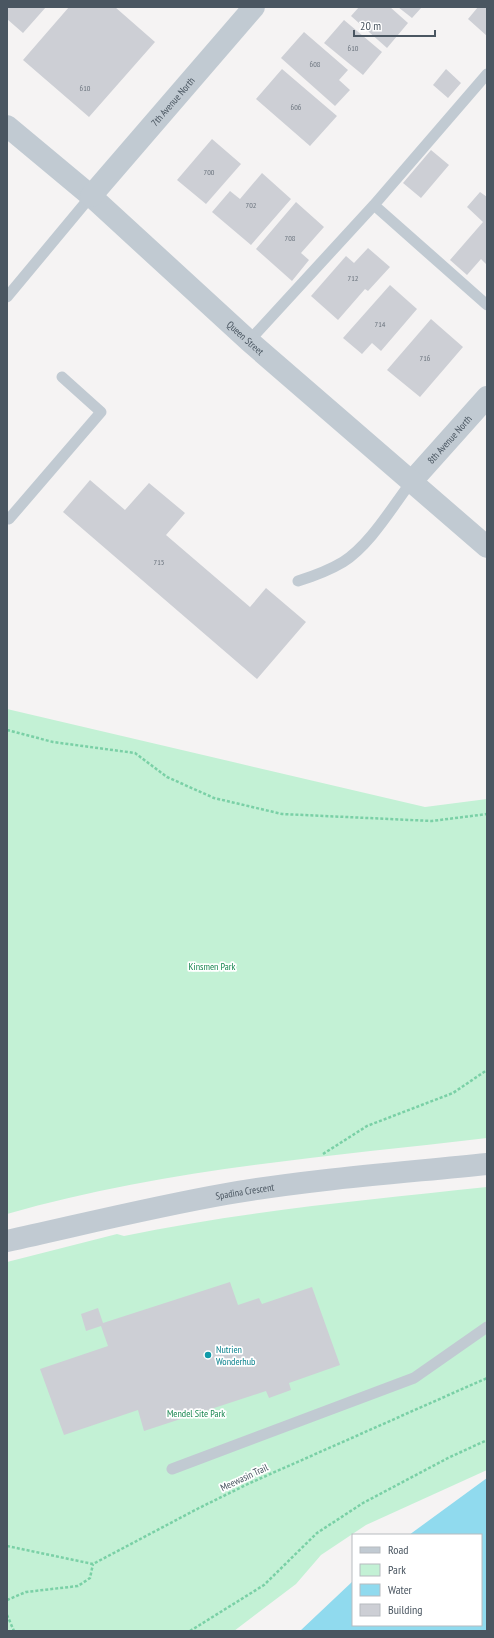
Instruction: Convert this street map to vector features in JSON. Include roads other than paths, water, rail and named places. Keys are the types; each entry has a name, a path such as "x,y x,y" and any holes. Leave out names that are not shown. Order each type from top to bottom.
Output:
{"street":[{"name":"7th Avenue North","path":"90,196 254,7"},
{"name":"Queen Street","path":"7,126 90,196 250,341 487,547"},
{"name":"8th Avenue North","path":"412,481 487,397"},
{"name":"Spadina Crescent","path":"7,1241 147,1209 226,1194 299,1183 487,1164"}],"lane":[{"path":"250,341 374,206 487,74"},
{"path":"7,297 90,196"},
{"path":"374,206 487,305"},
{"path":"9,519 101,412 62,377"},
{"path":"298,581 322,574 344,562 367,540 412,481"},
{"path":"172,1469 414,1378 487,1327"}],"water":[{"path":"487,1478 487,1631 300,1631 352,1582 352,1626 482,1626 482,1534 410,1534"}],"place":[{"name":"Nutrien Wonderhub","path":"208,1355"}],"park label":[{"name":"Kinsmen Park","path":"212,966"},
{"name":"Mendel Site Park","path":"196,1413"}]}
